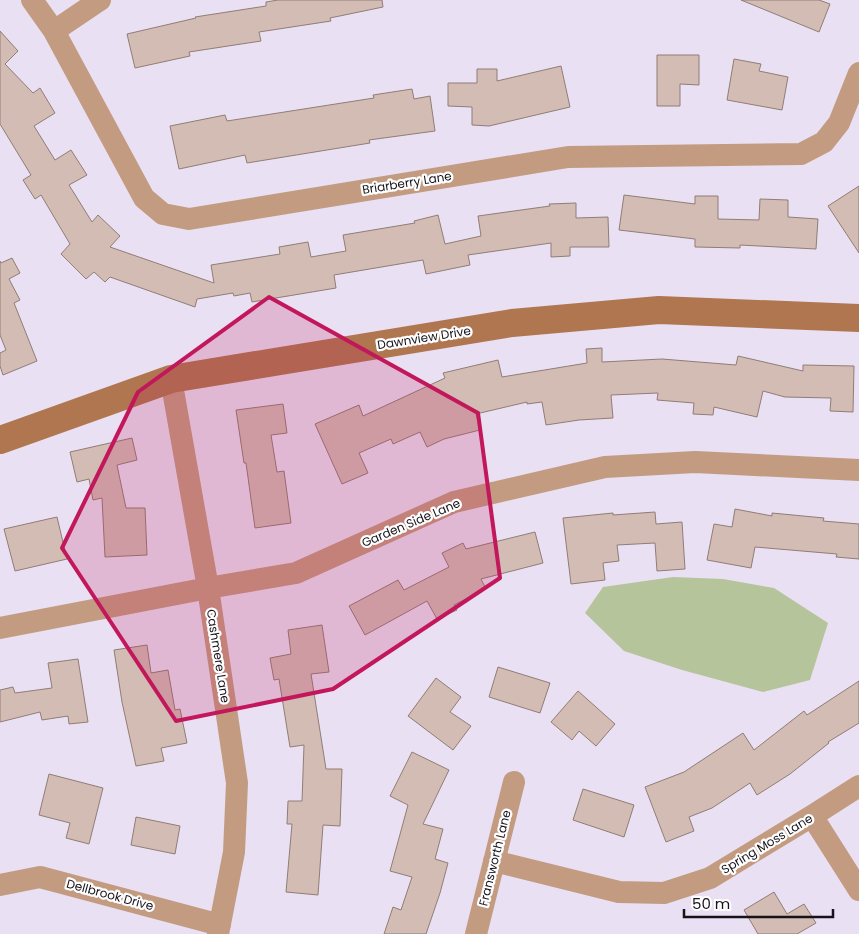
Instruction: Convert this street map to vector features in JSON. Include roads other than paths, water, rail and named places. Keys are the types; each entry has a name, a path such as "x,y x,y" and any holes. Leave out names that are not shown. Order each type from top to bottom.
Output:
{"street":[{"name":"Briarberry Lane","path":"32,0 54,31 144,198 162,214 189,219 568,157 801,154 824,142 839,123 859,73"},
{"path":"54,31 100,0"},
{"name":"Dawnview Drive","path":"0,440 171,380 512,323 659,310 859,318"},
{"name":"Cashmere Lane","path":"171,380 208,588 238,783 234,852 219,929"},
{"name":"Garden Side Lane","path":"0,628 296,573 454,502 605,467 695,462 859,470"},
{"name":"Fransworth Lane","path":"476,934 514,782"},
{"name":"Spring Moss Lane","path":"494,862 619,892 664,893 710,878 859,786"},
{"path":"812,816 859,890"},
{"name":"Dellbrook Drive","path":"0,885 40,877 219,929"}]}
